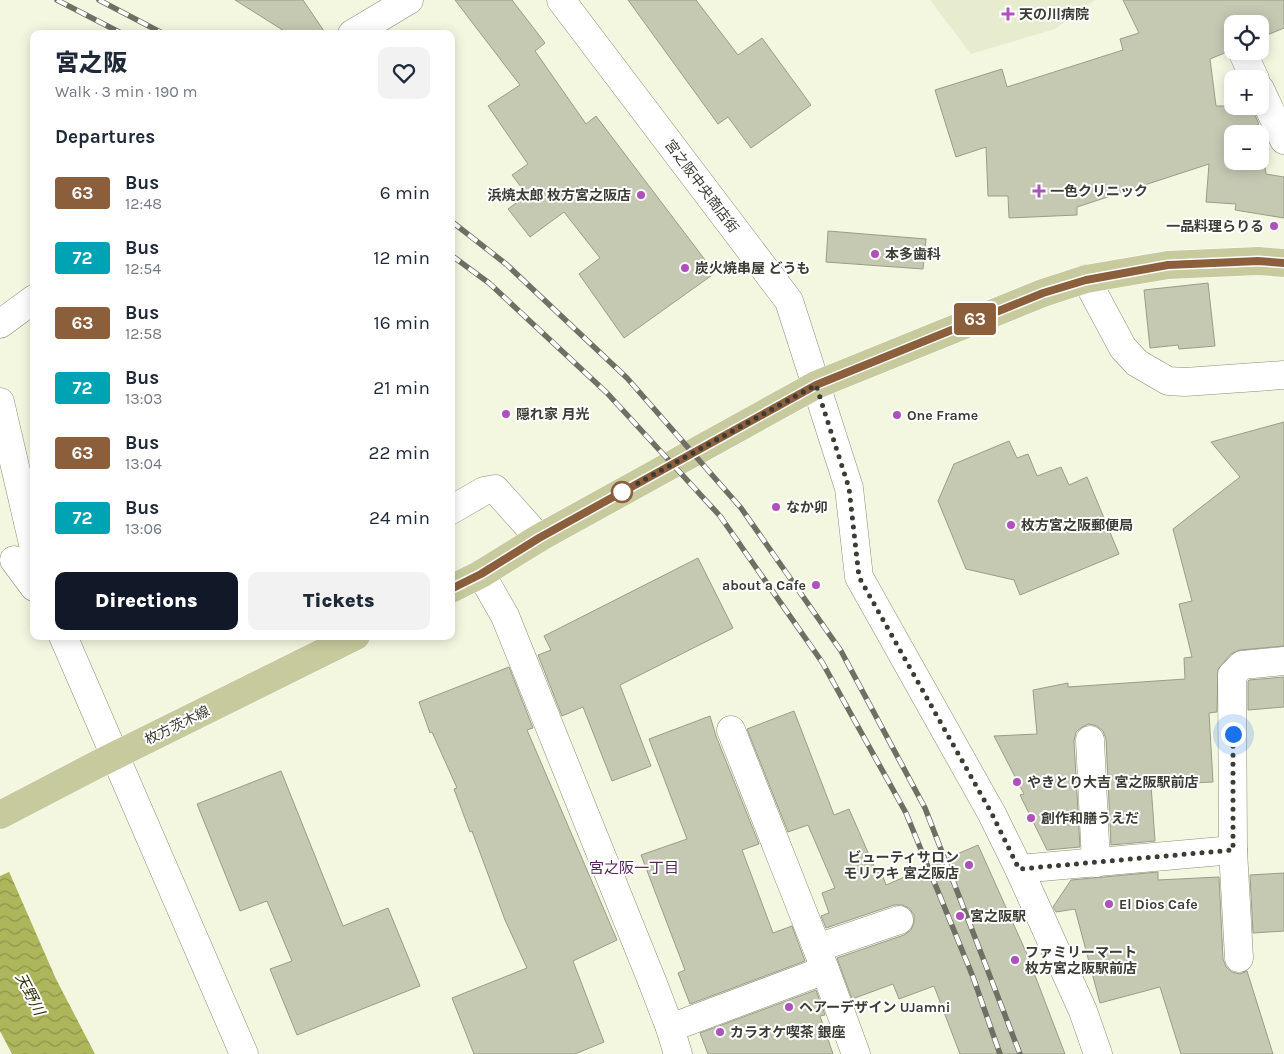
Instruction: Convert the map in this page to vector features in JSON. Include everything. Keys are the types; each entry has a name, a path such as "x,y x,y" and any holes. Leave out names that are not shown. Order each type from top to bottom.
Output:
{"main road":[{"path":"455,587 481,574 539,538 816,385 1043,293 1086,280 1168,265 1258,261 1284,263"},
{"name":"枚方茨木線","path":"0,815 105,760 348,640"}],"street":[{"path":"359,30 409,0"},
{"name":"宮之阪中央商店街","path":"561,0 789,301 849,488 859,577 992,814 1083,1011 1098,1054"},
{"path":"1269,108 1284,140"},
{"path":"1086,280 1123,348 1136,363 1168,381 1185,382 1284,375"},
{"path":"0,324 30,301"},
{"path":"0,402 24,554 30,574"},
{"path":"455,508 484,490 495,489 539,538"},
{"path":"481,574 505,616 670,1028 678,1054"},
{"path":"64,640 105,760 244,1054"},
{"path":"1239,958 1233,850 1232,676 1242,665 1284,661"},
{"path":"731,730 821,959 856,1054"},
{"path":"1090,740 1096,863"},
{"path":"1019,869 1233,850"},
{"path":"670,1028 821,959 899,920"}],"shaded area":[{"name":"天の川病院","path":"930,0 1095,0 1055,29 971,54"}],"water":[{"name":"天野川","path":"0,851 56,979 95,1054 12,1054 0,1031"}],"pier":[{"path":"0,848 11,871 0,876"}],"building":[{"path":"235,0 303,0 323,30 283,30"},
{"path":"455,0 512,0 545,43 535,51 586,124 596,116 715,273 624,338 579,274 600,258 564,212 530,237 508,209 527,195 512,175 528,164 488,106 520,85"},
{"path":"628,0 696,0 738,55 762,38 811,105 751,148 728,117 718,124"},
{"path":"1123,0 1284,0 1284,28 1269,34 1269,15 1224,15 1224,53 1210,59 1216,106 1224,106 1224,115 1255,115 1258,125 1224,125 1224,170 1265,170 1266,174 1284,177 1284,218 1235,210 1236,204 1206,202 1209,164 1077,207 1077,215 1009,218 1008,196 988,196 986,147 956,157 935,90 1002,69 1007,87 1123,50 1120,39 1139,33"},
{"name":"本多歯科","path":"828,231 926,239 923,269 826,262"},
{"path":"1208,283 1215,346 1179,349 1178,345 1150,348 1144,290"},
{"path":"1284,422 1284,646 1240,650 1231,654 1218,669 1217,712 1209,713 1213,782 1151,785 1155,841 1111,845 1106,739 1103,731 1097,726 1089,724 1076,732 1074,741 1080,847 1047,850 1020,795 1024,794 994,736 1037,734 1033,690 1068,683 1068,687 1185,679 1184,658 1192,657 1179,604 1192,601 1173,529 1240,477 1211,442"},
{"path":"1009,441 1017,458 1028,454 1037,476 1061,467 1069,485 1087,477 1119,554 1020,595 1014,580 966,569 938,501 954,464"},
{"path":"698,558 733,628 620,685 651,766 612,781 583,707 562,716 538,655 551,650 544,636"},
{"path":"509,667 533,728 527,730 617,940 573,961 604,1042 575,1054 474,1054 452,998 527,968 505,920 472,831 470,832 454,789 457,788 432,732 430,733 419,702"},
{"path":"1284,677 1284,707 1248,710 1249,680"},
{"path":"794,711 834,815 849,809 877,873 881,871 886,885 978,845 1026,952 1065,1054 960,1054 934,986 899,999 893,984 852,999 837,958 904,935 911,930 914,923 914,915 909,908 902,905 894,905 826,928 821,916 829,913 822,893 835,888 808,825 788,832 747,729"},
{"path":"710,716 716,736 759,844 742,850 773,933 792,926 805,961 690,1004 678,973 685,970 641,855 687,839 649,739"},
{"path":"281,771 343,926 388,908 420,986 297,1035 270,969 292,961 267,901 240,911 197,804"},
{"path":"1158,872 1158,880 1219,877 1223,959 1226,967 1232,972 1240,974 1247,971 1273,1054 1181,1054 1160,987 1100,1003 1075,909 1056,912 1053,907 1071,880"},
{"path":"1284,873 1284,931 1253,933 1250,875"},
{"path":"816,990 825,1015 820,1016 833,1054 708,1054 700,1033"}],"railway":[{"path":"57,0 115,30"},
{"path":"99,0 156,30"},
{"path":"455,224 506,264 627,378 741,508 841,651 925,808 1020,1054"},
{"path":"455,258 489,283 607,393 720,516 822,662 906,813 973,977 1000,1054"}],"bus line":[{"name":"63","path":"455,587 481,574 539,538 816,385 1043,293 1086,280 1168,265 1258,261 1284,263"}],"place":[{"name":"天の川病院","path":"1008,14"},
{"name":"一色クリニック","path":"1039,191"},
{"name":"浜焼太郎 枚方宮之阪店","path":"641,195"},
{"name":"一品料理らりる","path":"1274,226"},
{"name":"本多歯科","path":"875,254"},
{"name":"炭火焼串屋 どうも","path":"685,268"},
{"name":"隠れ家 月光","path":"506,414"},
{"name":"One Frame","path":"897,415"},
{"name":"なか卯","path":"776,507"},
{"name":"枚方宮之阪郵便局","path":"1011,525"},
{"name":"about a Cafe","path":"816,585"},
{"name":"やきとり大吉 宮之阪駅前店","path":"1017,782"},
{"name":"創作和膳うえだ","path":"1031,818"},
{"name":"ビューティサロン モリワキ 宮之阪店","path":"969,865"},
{"name":"El Dios Cafe","path":"1109,904"},
{"name":"宮之阪駅","path":"960,916"},
{"name":"ファミリーマート 枚方宮之阪駅前店","path":"1015,960"},
{"name":"ヘアーデザイン UJamni","path":"789,1007"},
{"name":"カラオケ喫茶 銀座","path":"720,1032"}],"district":[{"name":"宮之阪一丁目","path":"634,868"}],"route":[{"path":"622,492 816,385 849,488 859,577 992,814 1019,869 1233,850 1233,734"}]}
